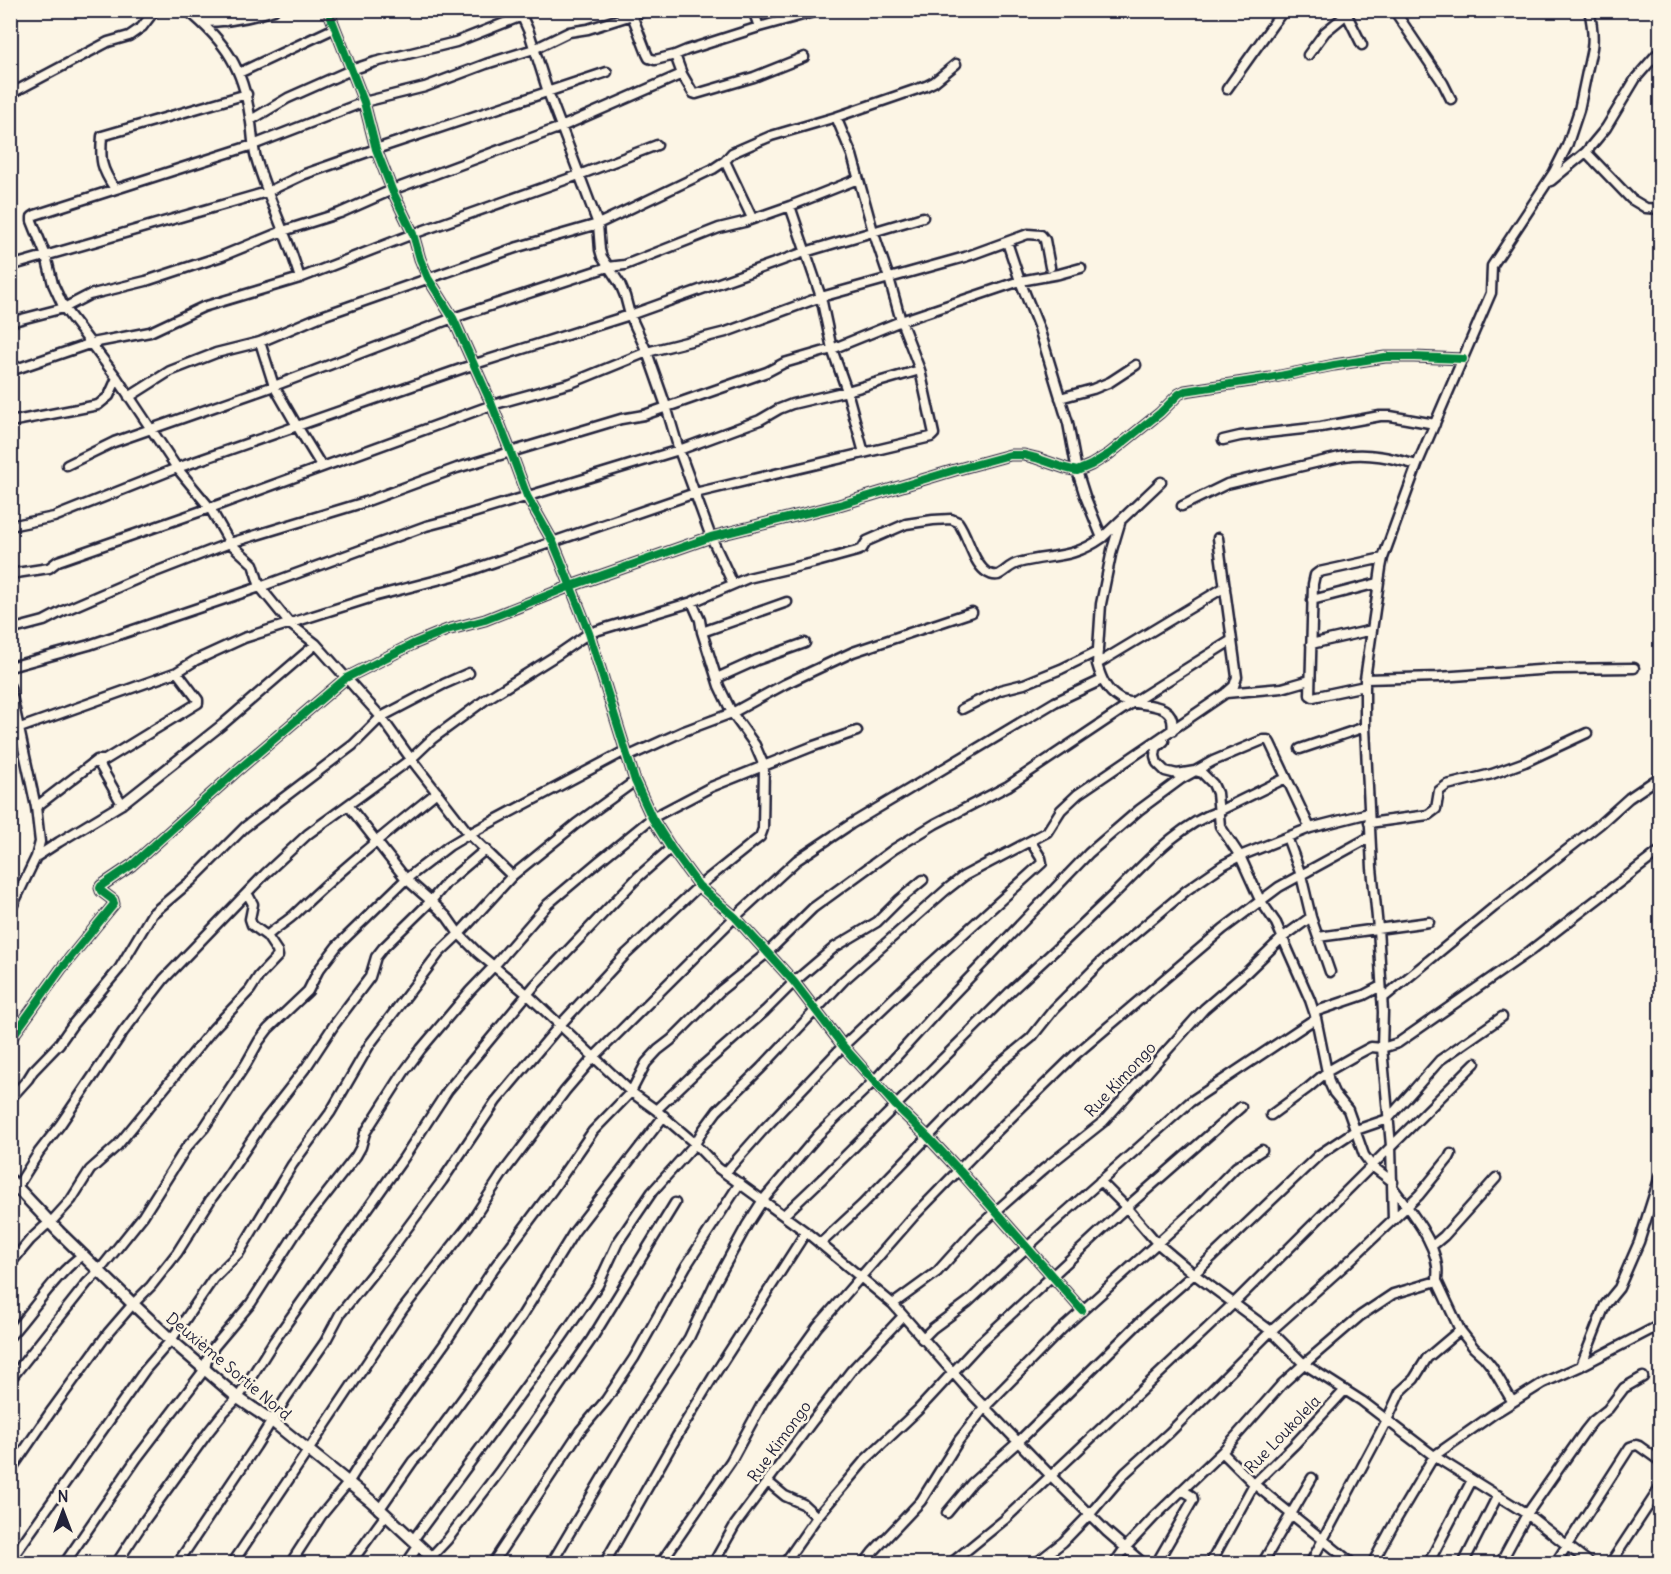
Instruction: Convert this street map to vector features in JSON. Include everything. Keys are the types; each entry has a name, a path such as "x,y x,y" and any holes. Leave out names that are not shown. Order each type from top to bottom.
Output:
{"main road":[{"name":"Deuxième Sortie Nord","path":"13,1186 171,1340 238,1398 272,1421 348,1483 435,1560"}],"street":[{"path":"10,94 108,42 129,36 142,27 154,10"},
{"path":"187,10 202,22 227,50 239,73 247,94 253,145 267,192 284,231 300,278"},
{"path":"219,10 226,21"},
{"path":"202,22 249,18 274,10"},
{"path":"328,10 364,102 376,149 413,234 428,278 453,318 475,364 527,496 553,543 572,586 635,781 652,818 699,886 735,917 795,982 843,1046 896,1106 960,1171 1082,1310"},
{"path":"512,876 469,834 381,717 316,644 290,624 260,587 254,564 230,543 210,508 177,468 117,378 64,308 53,284 46,256 32,218 35,214 253,145 364,102 425,87 534,49 569,32 588,30 631,13 648,10"},
{"path":"753,10 759,27"},
{"path":"631,13 649,58 655,60 675,56 759,27 821,10"},
{"path":"1227,89 1284,10"},
{"path":"1394,10 1443,83 1450,99"},
{"path":"1393,1220 1391,1146 1382,1048 1382,999 1369,823 1365,727 1365,683 1378,583 1383,558 1417,465 1491,293 1492,266 1554,172 1567,146 1579,110 1594,40 1589,10"},
{"path":"1308,55 1325,32 1346,12 1362,45"},
{"path":"251,120 288,98 329,78 375,62 456,42 520,13 598,224 600,250 620,285 630,315 647,352 711,537 733,585"},
{"path":"239,73 335,28"},
{"path":"1545,186 1586,152 1616,113 1636,78 1656,55 1660,54"},
{"path":"675,56 682,74 693,93 696,94 754,77 804,57"},
{"path":"129,396 170,371 216,353 260,342 319,317 518,247 598,224 680,186 725,161 732,153 771,136 926,87 956,64"},
{"path":"10,266 267,192 305,174 607,72"},
{"path":"10,322 64,308 89,295 146,281 222,256 284,231 340,213 392,190 561,127 682,74"},
{"path":"115,189 103,170 100,154 102,136 247,94"},
{"path":"20,728 177,672 196,660 244,638 376,596 457,574 695,493 927,440 934,434 921,370 901,321 852,154 836,117"},
{"path":"10,371 92,343 150,332 203,307 300,278 657,145"},
{"path":"1586,152 1631,199 1646,208 1660,209"},
{"path":"725,161 752,218"},
{"path":"67,465 114,442 274,387 453,318 608,267 625,265 719,228 790,206 858,179"},
{"path":"790,206 821,297 832,349 847,391 864,453"},
{"path":"10,526 54,517 177,468 475,364 630,315 805,252 923,218"},
{"path":"10,574 49,568 58,561 492,405 571,383 647,352 726,332 821,297 965,256 1028,234 1041,236 1045,240 1050,267"},
{"path":"1007,242 1039,328 1068,423 1077,471 1102,538"},
{"path":"10,630 44,621 137,579 230,543 362,503 457,468 621,419 644,415 767,372 784,363 832,349 901,321 1020,281 1081,268"},
{"path":"260,342 274,387 322,466"},
{"path":"10,1040 61,969 114,903 101,891 99,888 101,886 132,865 346,678 413,644 711,537 839,505 1010,455 1024,455 1077,471 1109,454 1185,391 1385,357 1463,359"},
{"path":"1060,398 1110,382 1136,365"},
{"path":"10,667 88,645 260,587 410,532 679,450 760,420 792,404 921,370"},
{"path":"10,422 98,405 109,396 117,378"},
{"path":"1223,440 1240,436 1321,428 1380,416 1435,424"},
{"path":"1182,506 1227,484 1344,456 1372,455 1417,465"},
{"path":"13,1186 60,1125 123,1032 164,979 265,874 308,834 411,759 485,700 589,633 692,602 748,578 857,551 862,549 867,541 906,524 925,520 951,519 958,522 979,564 985,571 998,574 1017,564 1066,556 1083,550 1102,538 1161,482"},
{"path":"1121,518 1101,604 1097,664 1102,680 1115,695 1132,703 1146,703 1167,712 1172,718 1171,736 1156,748 1157,763 1166,771 1177,774 1195,771 1202,773 1213,784 1217,793 1220,826 1240,856 1260,900 1276,923 1310,1000 1329,1082 1334,1093 1348,1110 1364,1155 1372,1166 1393,1185 1432,1246 1437,1265 1437,1281 1460,1330 1474,1348 1484,1356 1512,1401"},
{"path":"406,1563 416,1543 598,1285 618,1242 652,1192 695,1144 717,1111 844,980 946,890 964,876 1047,832 1061,810 1078,794 1234,686 1236,682 1232,640 1218,538"},
{"path":"1383,558 1319,572 1315,575 1312,600 1310,695 1365,683 1440,676 1553,669 1634,668"},
{"path":"1312,600 1378,583"},
{"path":"1097,664 1225,587"},
{"path":"177,1563 325,1342 340,1314 442,1181 496,1101 560,1025 624,956 699,886 760,837 763,829 764,766 755,745 732,713 717,678 700,620 692,602"},
{"path":"702,632 787,602"},
{"path":"10,1380 143,1216 186,1148 204,1128 268,1029 309,991 318,971 337,946 406,879 449,846 469,834 626,754 732,713 784,684 853,651 972,612"},
{"path":"1311,644 1372,630"},
{"path":"290,1563 445,1343 494,1268 553,1190 593,1131 631,1092 646,1063 658,1050 671,1041 721,990 767,953 813,908 894,849 935,824 1008,786 1132,703 1232,640"},
{"path":"717,678 757,660 805,643"},
{"path":"36,857 122,804 223,724 316,644"},
{"path":"962,709 1000,690 1024,684 1098,651"},
{"path":"36,807 97,760 105,760 198,703 177,672"},
{"path":"10,1099 59,1044 119,969 145,922 192,880 245,826 353,745 381,717 469,673"},
{"path":"232,1563 402,1309 469,1225 503,1173 565,1091 594,1057 796,860 851,824 1055,702 1102,680"},
{"path":"1226,693 1282,688 1310,680"},
{"path":"10,687 36,807 40,842 36,857 10,911"},
{"path":"1300,748 1365,727"},
{"path":"64,1563 137,1458 205,1369 214,1347 251,1303 279,1257 356,1156 365,1133 404,1072 470,991 548,904 652,818 711,787 857,731"},
{"path":"1369,823 1428,815 1436,809 1440,791 1447,785 1492,774 1525,762 1587,733"},
{"path":"551,1563 647,1402 689,1338 714,1285 763,1200 819,1134 874,1081 946,1002 1089,853 1139,810 1181,779 1213,761 1258,741 1268,740 1310,828"},
{"path":"97,760 122,804"},
{"path":"1382,999 1600,824 1629,798 1660,777"},
{"path":"784,1215 1012,990 1175,835 1208,814 1219,811 1286,778"},
{"path":"10,1561 145,1370 171,1340 213,1279 239,1253 292,1165 330,1113 370,1044 439,953 512,876 576,824 635,781"},
{"path":"267,936 289,920 334,877 437,792"},
{"path":"348,804 406,879 431,900 459,934 527,994 631,1092 664,1116 695,1144 718,1168 806,1232 893,1304 922,1339 1018,1442 1143,1563"},
{"path":"820,1244 862,1205 997,1066 1030,1038 1054,1009 1101,962 1188,890 1240,856 1310,828 1369,813"},
{"path":"1287,837 1301,875 1311,917 1330,972"},
{"path":"660,1563 731,1461 763,1402 817,1327 913,1217 1075,1055 1166,976 1260,900 1370,837"},
{"path":"725,1173 843,1046 1042,863 1031,842"},
{"path":"116,1563 209,1431 238,1398 279,1334 396,1169 448,1090 527,994 638,878 671,848"},
{"path":"10,1471 108,1333 151,1286 177,1252 265,1120 307,1066 370,977 376,957 446,883 486,849"},
{"path":"1271,1115 1328,1071 1371,1047 1382,1048 1398,1043 1530,951 1660,851"},
{"path":"656,1110 835,947 877,922 923,880"},
{"path":"10,1264 30,1240 71,1200 90,1170 117,1146 213,1029 278,956 267,936 252,925 250,920 253,904 247,893"},
{"name":"Rue Kimongo","path":"893,1304 937,1272 974,1231 995,1212 1103,1122 1204,1009 1282,938 1311,917"},
{"path":"1318,937 1429,922"},
{"path":"922,1339 968,1302 1190,1102 1315,1015 1381,986"},
{"path":"947,1513 972,1483 1018,1442 1146,1316 1194,1274 1320,1154 1356,1130 1388,1119 1440,1060 1502,1017"},
{"path":"950,1563 961,1560 1233,1304 1475,1063"},
{"path":"784,1563 817,1517 865,1460 918,1410 980,1344 1126,1207 1241,1107"},
{"path":"350,1563 413,1461 428,1446 522,1316 574,1232 664,1116"},
{"path":"864,1563 921,1501 959,1440 985,1407 1063,1328 1192,1212 1236,1167 1262,1150"},
{"path":"1035,1563 1063,1542 1125,1473 1169,1433 1270,1331 1345,1265 1419,1195 1451,1154"},
{"path":"1581,1366 1605,1305 1619,1288 1639,1242 1660,1176"},
{"path":"1432,1246 1444,1236 1496,1178"},
{"path":"1100,1181 1157,1243 1270,1331 1304,1364 1345,1390 1434,1456 1527,1514 1591,1563"},
{"path":"492,1563 580,1431 606,1400 687,1266 740,1184"},
{"path":"435,1560 591,1340 675,1203"},
{"path":"604,1563 707,1387 806,1232"},
{"path":"10,1336 55,1281 83,1254"},
{"path":"1114,1563 1154,1517 1222,1452 1282,1384 1304,1364 1360,1316 1381,1302 1394,1294 1437,1281"},
{"name":"Rue Kimongo","path":"713,1563 735,1525 851,1371 903,1316"},
{"path":"1372,1563 1434,1456 1512,1401 1543,1383 1660,1325"},
{"path":"1310,1563 1400,1392 1414,1378 1427,1358 1460,1330"},
{"path":"1500,1563 1527,1514 1584,1431 1608,1408 1624,1388 1642,1377"},
{"name":"Rue Loukolela","path":"1210,1563 1254,1484 1345,1390"},
{"path":"1555,1563 1630,1448 1639,1446 1660,1461"},
{"path":"1222,1452 1254,1484 1353,1563"},
{"path":"1262,1563 1312,1478"},
{"path":"1428,1563 1472,1480"},
{"path":"768,1482 784,1496 803,1503 817,1517"},
{"path":"1610,1563 1660,1488"},
{"path":"1156,1563 1193,1500 1192,1496 1182,1490"},
{"path":"1463,1563 1497,1495"}],"cycle path":[{"path":"328,10 364,102 376,149 413,234 428,278 453,318 492,405 527,496 560,559 589,633 635,781 652,818 699,886 735,917 794,982 843,1046 896,1106 960,1171 1082,1310"},
{"path":"10,1040 61,969 114,904 113,900 101,891 101,886 132,865 239,769 346,678 413,644 711,537 839,505 1010,455 1024,455 1077,471 1109,454 1185,391 1385,357 1463,359"}]}
